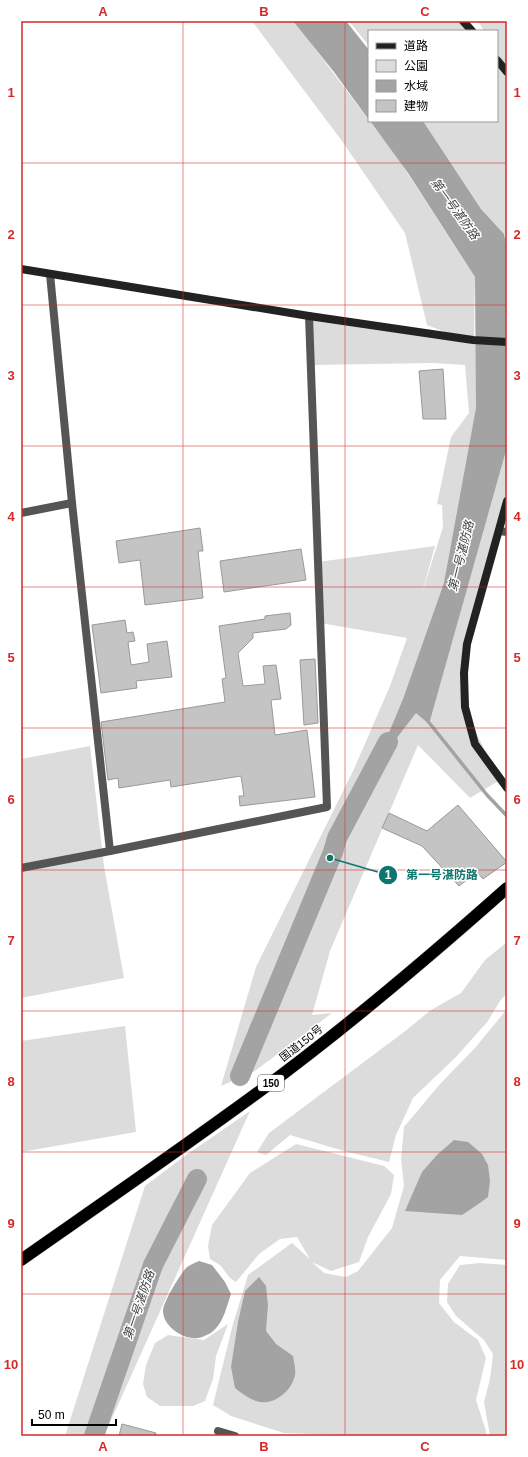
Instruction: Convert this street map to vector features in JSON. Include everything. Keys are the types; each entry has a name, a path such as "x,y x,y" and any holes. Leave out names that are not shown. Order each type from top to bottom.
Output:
{"highway":[{"name":"国道150号","path":"21,1260 254,1096 427,958 507,888"}],"street":[{"path":"463,21 471,30"},
{"path":"498,61 507,72"},
{"path":"21,269 309,316 474,340 507,342"},
{"path":"50,274 72,503 110,851"},
{"path":"21,868 327,807 309,316"},
{"path":"507,501 503,531 467,644 464,673 465,707 475,744 507,788"},
{"path":"21,513 72,503"},
{"path":"218,1431 230,1435"}],"green space":[{"path":"252,21 293,21 307,38 368,119 368,122 370,122 399,160 475,277 474,340 507,337 507,498 462,671 467,715 500,780 470,798 418,745 330,951 312,1015 332,1013 255,1071 221,1086 256,967 354,769 390,686 407,638 320,623 318,562 435,546 422,593 443,527 442,505 437,504 451,437 469,413 465,365 433,363 311,365 309,316 460,338 427,325 405,233 342,141"},
{"path":"349,21 463,21 471,30 368,30 368,45"},
{"path":"478,21 507,21 507,248 504,234 481,209 424,122 498,122 498,61 505,67 498,56 498,30 483,30"},
{"path":"90,746 104,866 124,978 21,998 21,759"},
{"path":"507,942 507,993 500,1001 488,1021 456,1057 413,1098 396,1135 389,1162 344,1151 290,1135 266,1155 257,1152 269,1133 431,1010 461,993 485,960"},
{"path":"507,1009 507,1260 460,1256 440,1280 439,1303 454,1322 478,1340 486,1358 476,1400 486,1431 486,1436 368,1436 284,1433 231,1416 213,1405 233,1324 248,1275 292,1243 310,1259 297,1237 280,1239 259,1254 236,1282 230,1278 220,1265 210,1259 208,1246 212,1225 250,1173 296,1144 384,1166 394,1175 391,1194 368,1237 359,1262 331,1271 312,1262 324,1273 346,1277 358,1271 392,1228 404,1186 401,1159 404,1127 440,1084 475,1048"},
{"path":"125,1026 136,1132 21,1152 21,1041"},
{"path":"250,1111 104,1436 65,1436 145,1186 182,1158"},
{"path":"480,1263 507,1265 507,1436 490,1436 484,1402 490,1379 493,1354 484,1340 456,1316 447,1302 448,1284 460,1265"},
{"path":"228,1324 216,1356 213,1379 205,1401 193,1406 160,1406 147,1397 143,1384 146,1365 155,1343 168,1335 204,1340"}],"water":[{"path":"293,21 346,21 368,49 368,119 334,72"},
{"path":"371,122 424,122 481,209 504,234 507,248 507,447 429,724 416,713 375,766 403,699 444,583 476,408 475,277 408,173"},
{"path":"454,1140 468,1142 482,1154 488,1165 490,1181 488,1197 462,1215 405,1211 422,1172 437,1155"},
{"path":"199,1261 212,1265 225,1282 231,1294 221,1322 214,1331 199,1338 192,1338 180,1334 170,1327 166,1322 163,1311 169,1295 183,1271"},
{"path":"259,1277 266,1286 268,1305 266,1331 276,1344 293,1356 295,1370 293,1381 286,1392 275,1400 269,1402 256,1401 242,1394 235,1388 231,1367 238,1322 245,1291"}],"building":[{"path":"443,369 446,419 423,419 419,371"},
{"path":"200,528 203,551 198,551 203,598 145,605 140,560 119,563 116,541"},
{"path":"301,549 306,580 224,592 220,561"},
{"path":"290,613 291,625 286,629 253,633 253,638 238,653 243,686 265,684 263,666 276,665 281,699 271,700 275,735 307,730 315,797 240,806 239,796 244,796 241,776 171,787 170,780 119,788 118,778 108,780 101,722 225,702 222,679 226,678 219,626 265,619 265,616"},
{"path":"125,620 127,633 133,632 135,641 128,642 131,665 149,662 147,644 167,641 172,677 136,681 137,688 101,693 92,625"},
{"path":"315,659 318,723 304,725 300,660"},
{"path":"458,805 507,862 483,879 477,872 459,886 422,846 382,828 389,813 427,831"},
{"path":"122,1424 156,1433 155,1436 119,1436"}],"waterway":[{"path":"427,720 487,795 507,816"},
{"name":"第一号湛防路","path":"240,1076 333,852 337,838 388,742"},
{"name":"第一号湛防路","path":"94,1436 153,1265 197,1179"}],"place":[{"name":"第一号湛防路","path":"330,858"}]}
